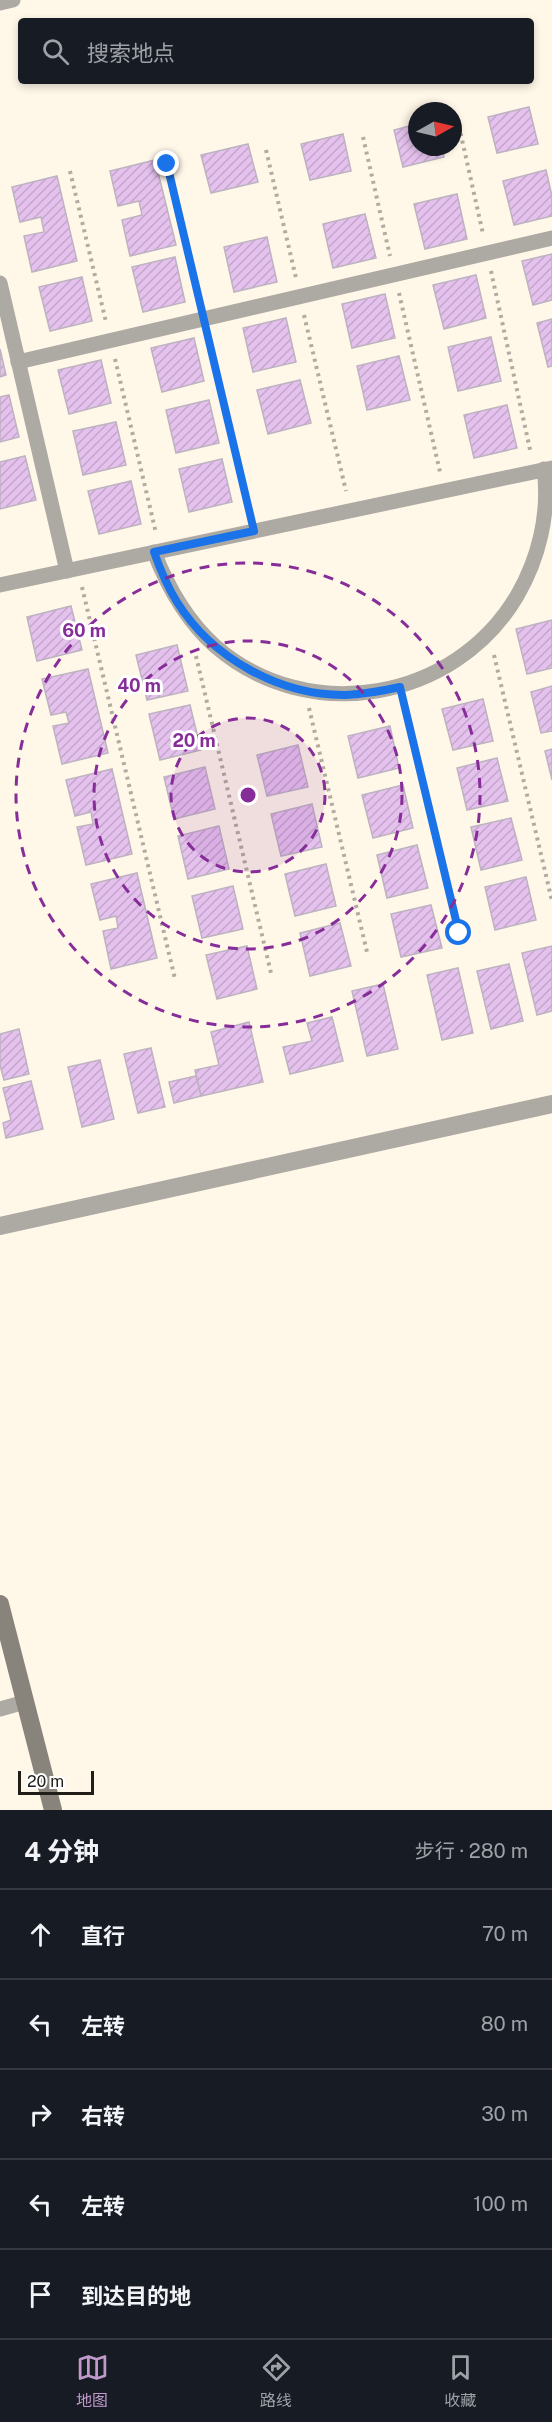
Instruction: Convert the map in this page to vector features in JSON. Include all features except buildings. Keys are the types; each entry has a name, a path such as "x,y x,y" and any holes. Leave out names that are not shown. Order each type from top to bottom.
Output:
{"main road":[{"path":"0,1604 53,1810"}],"street":[{"path":"0,1226 552,1104"}],"lane":[{"path":"0,3 13,0"},
{"path":"18,362 552,238"},
{"path":"0,284 72,570"},
{"path":"0,585 72,570 154,552 351,510 444,491 544,469 545,504 542,531 535,558 524,584 510,607 489,633 451,664 427,677 400,687 373,693 345,695 304,690 263,677 238,663 195,626 177,603 154,552"},
{"path":"0,1709 25,1702"}],"path":[{"path":"363,137 444,491"},
{"path":"462,140 487,253 544,469"},
{"path":"266,150 351,510"},
{"path":"167,164 254,531"},
{"path":"72,570 175,979"},
{"path":"195,626 193,644 272,973"},
{"path":"489,633 552,901"},
{"path":"400,687 459,933"},
{"path":"304,690 367,952"}],"route":[{"path":"167,164 254,531 154,552 177,603 195,626 238,663 263,677 290,687 317,693 345,695 373,693 400,687 459,933"}]}
